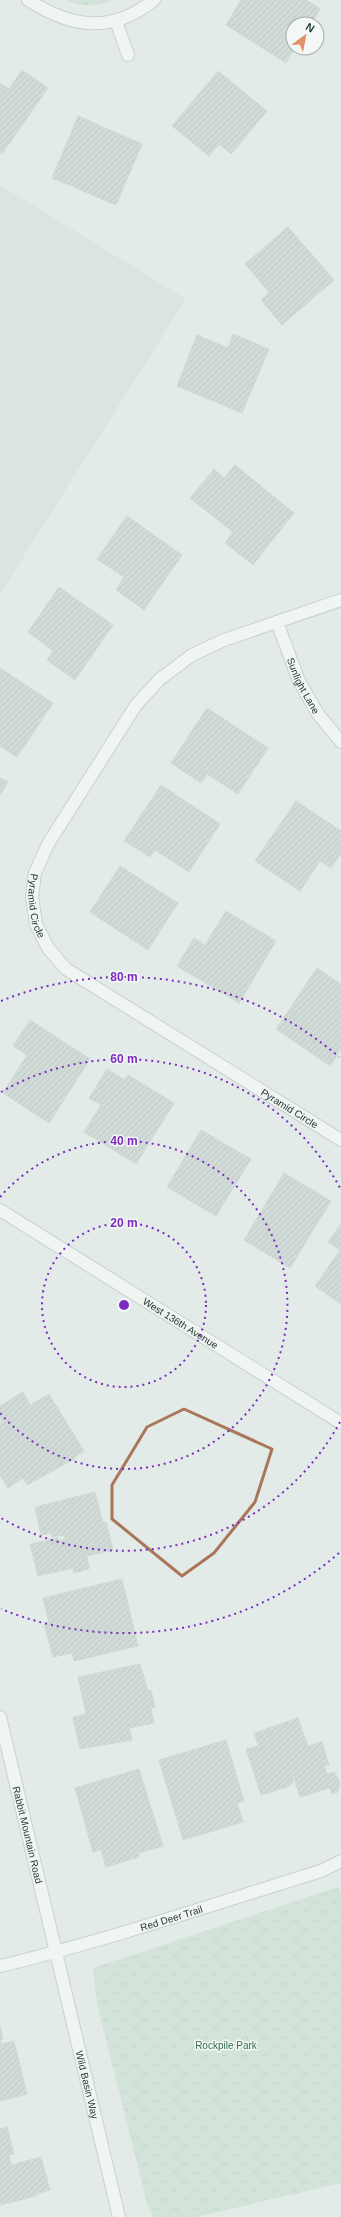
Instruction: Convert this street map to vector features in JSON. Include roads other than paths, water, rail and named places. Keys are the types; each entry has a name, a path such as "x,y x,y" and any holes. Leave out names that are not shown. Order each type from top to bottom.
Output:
{"street":[{"path":"28,0 44,10 67,20 91,24 116,21 140,11 154,0"},
{"path":"116,21 128,55"},
{"name":"Pyramid Circle","path":"341,600 224,640 192,656 160,679 136,705 48,844 35,872 32,897 36,924 48,948 66,969 341,1140"},
{"name":"Sunlight Lane","path":"277,622 299,681 318,714 341,742"},
{"name":"West 136th Avenue","path":"0,1210 341,1423"},
{"name":"Rabbit Mountain Road","path":"0,1717 56,1952"},
{"name":"Red Deer Trail","path":"0,1966 56,1952 321,1871 341,1861"},
{"name":"Wild Basin Way","path":"56,1952 119,2217"}],"park label":[{"name":"Rockpile Park","path":"226,2045"}]}
